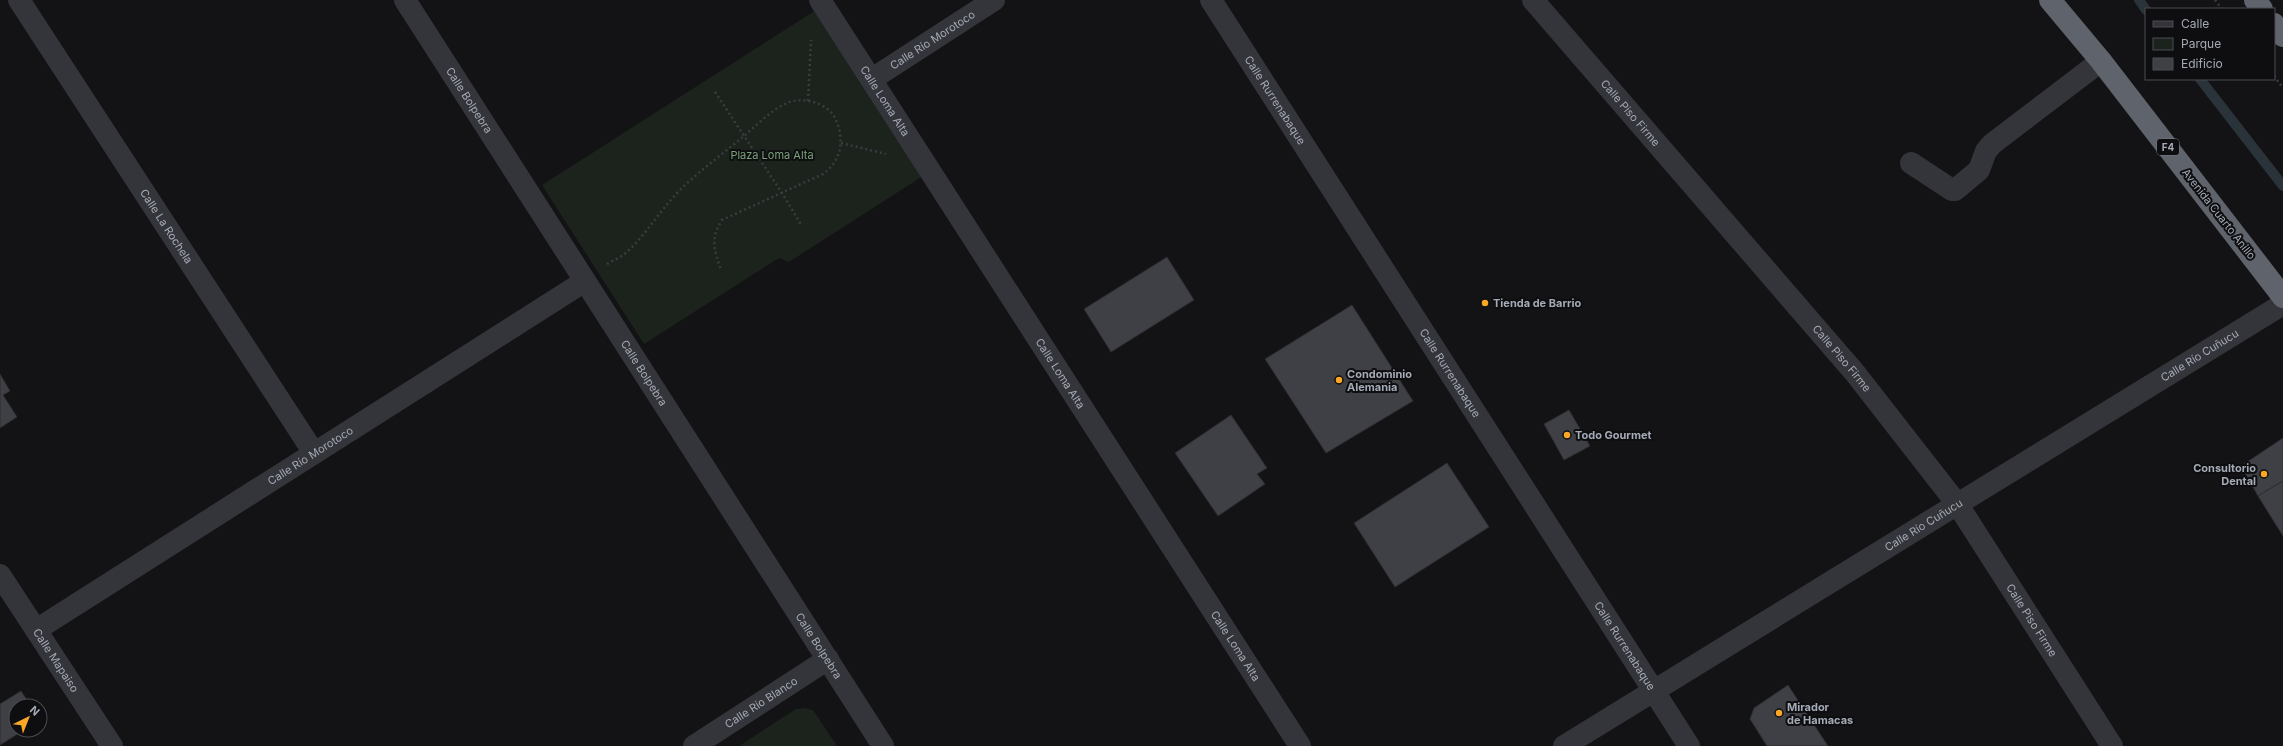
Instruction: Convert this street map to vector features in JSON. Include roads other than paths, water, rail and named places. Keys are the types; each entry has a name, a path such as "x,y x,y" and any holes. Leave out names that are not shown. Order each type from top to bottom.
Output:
{"highway":[{"name":"Avenida Cuarto Anillo","path":"2050,0 2102,61 2283,297"},
{"path":"2255,0 2261,8"},
{"path":"2275,25 2283,36"}],"street":[{"name":"Calle La Rochela","path":"19,0 314,453"},
{"name":"Calle Bolpebra","path":"405,0 883,746"},
{"name":"Calle Loma Alta","path":"820,0 1300,746"},
{"name":"Calle Río Morotoco","path":"872,79 994,0"},
{"name":"Calle Rurrenabaque","path":"1211,0 1689,746"},
{"name":"Calle Piso Firme","path":"1533,0 1855,373 1958,505 2112,746"},
{"path":"1911,163 1952,190 1955,190 1979,170 1986,151 1992,144 2102,61"},
{"name":"Calle Río Morotoco","path":"36,630 585,280"},
{"name":"Calle Río Cuñucu","path":"1564,746 2283,304"},
{"name":"Calle Mapaiso","path":"0,575 112,746"},
{"name":"Calle Río Blanco","path":"694,746 828,659"}],"waterway":[{"path":"2139,0 2145,9"},
{"path":"2201,80 2283,186"}],"place":[{"name":"Tienda de Barrio","path":"1485,303"},
{"name":"Condominio Alemania","path":"1339,380"},
{"name":"Todo Gourmet","path":"1567,435"},
{"name":"Consultorio Dental","path":"2264,474"},
{"name":"Mirador de Hamacas","path":"1779,713"}],"park label":[{"name":"Plaza Loma Alta","path":"772,155"}]}
